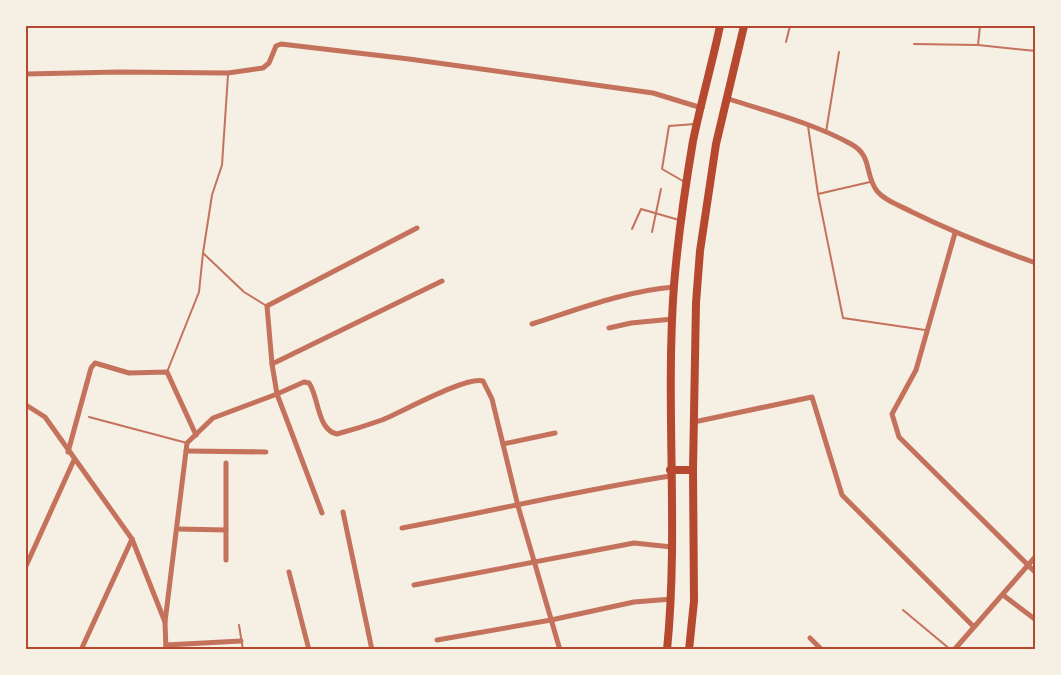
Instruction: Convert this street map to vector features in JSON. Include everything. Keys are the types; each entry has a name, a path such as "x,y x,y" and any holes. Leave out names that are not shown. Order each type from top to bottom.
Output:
{"main road":[{"path":"667,650 672,599 673,547 670,473 674,287 687,184 720,26"},
{"path":"689,650 694,601 693,470 696,303 700,251 716,144 744,26"},
{"path":"670,473 693,470"}],"street":[{"path":"26,74 119,72 228,74 263,68 269,63 275,47 281,44 399,57 653,93 702,108"},
{"path":"726,98 826,132 854,145 866,156 878,191 892,202 955,233 1035,263"},
{"path":"322,513 277,394 267,306 417,228"},
{"path":"955,233 916,370 892,414 899,437 1035,573"},
{"path":"272,363 442,281"},
{"path":"532,324 613,298 649,289 674,287"},
{"path":"609,328 631,323 673,319"},
{"path":"68,452 91,368 95,363 129,373 167,372 196,435"},
{"path":"241,641 166,647 165,622 187,444 213,418 304,382 309,383 328,430 337,434 382,419 459,385 481,380 492,399 518,506 560,650"},
{"path":"694,422 812,397 842,495 974,627"},
{"path":"26,405 45,417 132,539 165,622"},
{"path":"503,444 555,433"},
{"path":"186,451 266,452"},
{"path":"26,566 74,460"},
{"path":"226,463 226,560"},
{"path":"402,528 670,473"},
{"path":"343,512 372,650"},
{"path":"178,529 226,530"},
{"path":"81,650 132,539"},
{"path":"414,585 634,543 673,547"},
{"path":"953,650 1004,595 1035,556"},
{"path":"289,572 309,650"},
{"path":"1004,595 1035,620"},
{"path":"437,640 551,620 634,602 672,599"},
{"path":"810,638 822,650"}],"lane":[{"path":"786,42 790,26"},
{"path":"978,45 980,26"},
{"path":"914,44 978,45 1035,51"},
{"path":"826,132 839,52"},
{"path":"167,372 199,292 212,195 222,165 228,74"},
{"path":"687,184 662,169 669,126 698,124"},
{"path":"808,126 818,194 843,318 927,331"},
{"path":"818,194 873,181"},
{"path":"652,232 661,189"},
{"path":"632,229 641,209 682,221"},
{"path":"203,253 244,292 267,306"},
{"path":"89,417 187,444"},
{"path":"903,610 953,650"},
{"path":"238,625 243,650"}]}
